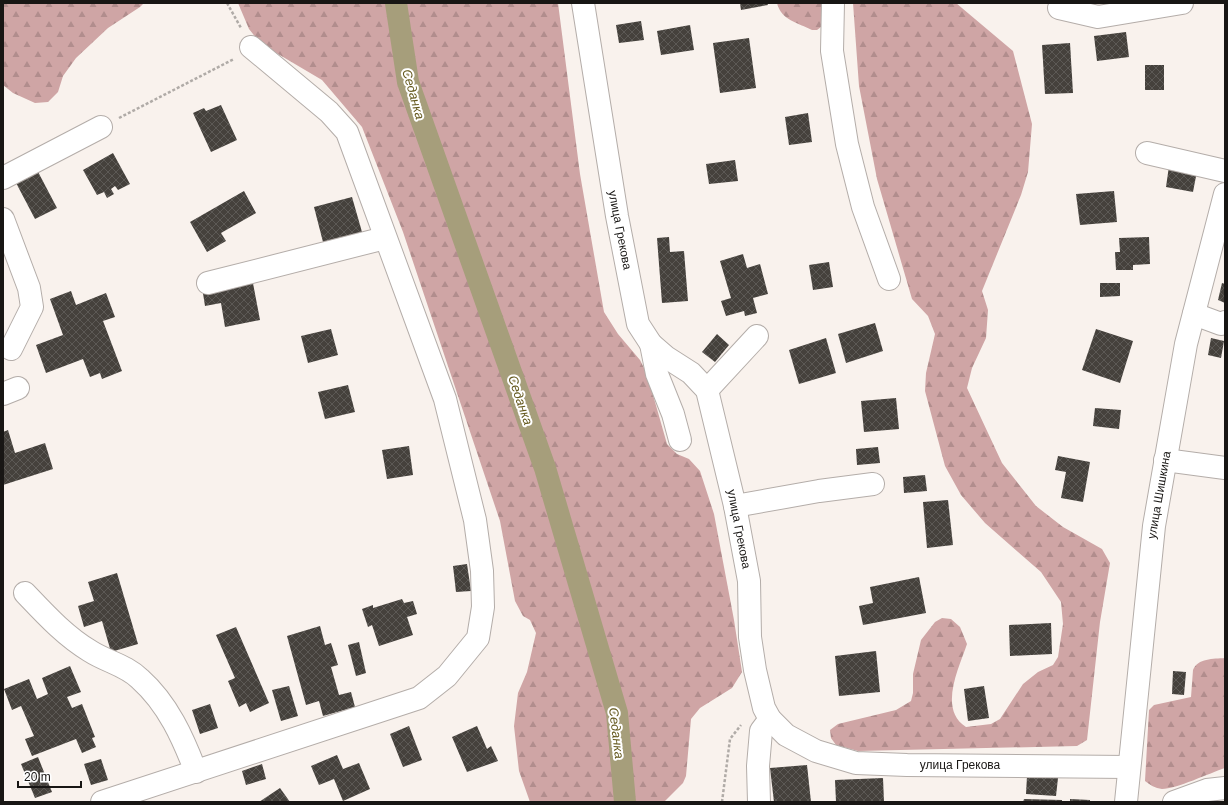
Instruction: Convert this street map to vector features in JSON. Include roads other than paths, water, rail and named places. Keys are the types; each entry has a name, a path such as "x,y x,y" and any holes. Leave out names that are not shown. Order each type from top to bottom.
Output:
{"street":[{"name":"улица Грекова","path":"583,3 617,216 638,324 651,344 666,357 692,373 707,390 736,506 749,581 750,638 767,713 786,735 816,751 856,763 907,765 1130,767"},
{"path":"833,3 832,51 847,144 864,207 889,279"},
{"path":"1059,8 1098,17 1182,3"},
{"path":"102,802 419,698 447,676 478,638 483,607 482,571 475,520 445,399 347,132 329,112 252,47"},
{"path":"3,178 101,127"},
{"path":"1147,153 1225,171"},
{"name":"улица Шишкина","path":"1126,802 1149,561 1165,460 1186,344 1225,194"},
{"path":"3,219 29,288 32,308 11,349"},
{"path":"208,283 385,238"},
{"path":"1194,314 1220,324 1225,322"},
{"path":"707,390 757,336"},
{"path":"651,344 657,374 673,414 680,440"},
{"path":"1165,460 1225,468"},
{"path":"736,506 872,484"},
{"path":"25,593 55,624 90,651 127,669 140,679 170,715 182,737 196,772"},
{"path":"759,802 758,766 762,731 767,713"},
{"path":"1174,802 1207,790 1225,788"}],"waterway":[{"name":"Седанка","path":"396,3 408,82 545,468 617,713 625,802"}]}
